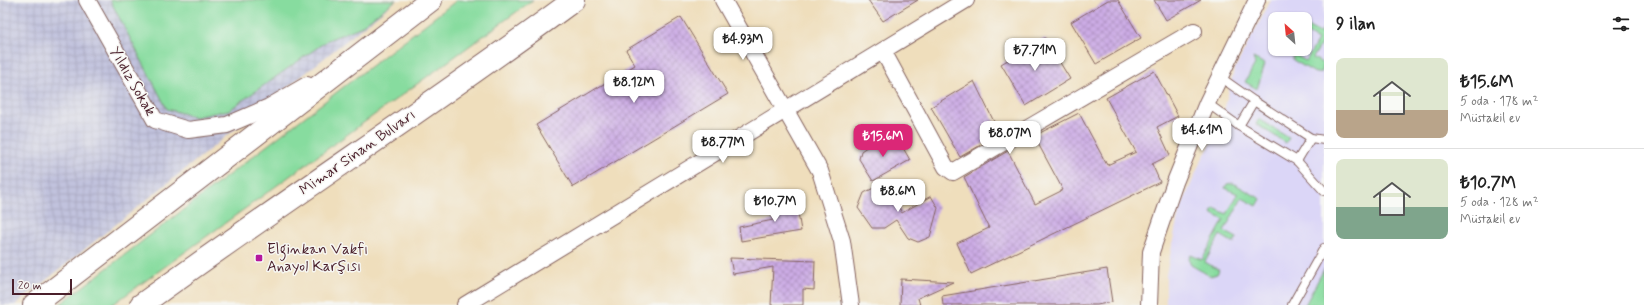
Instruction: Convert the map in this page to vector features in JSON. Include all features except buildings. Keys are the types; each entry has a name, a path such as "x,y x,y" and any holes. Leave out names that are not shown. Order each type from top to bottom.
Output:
{"highway":[{"path":"34,305 431,0"},
{"name":"Mimar Sinan Bulvarı","path":"141,305 241,233 574,0"}],"street":[{"name":"Yıldız Sokak","path":"87,0 155,120 188,130 227,125 255,113 353,59"},
{"path":"723,0 820,171 842,241 851,305"},
{"path":"465,305 966,0"},
{"path":"1149,305 1151,252 1175,182 1207,103 1256,0"},
{"path":"884,51 946,167 953,172 1194,31"}],"lane":[{"path":"1220,77 1311,138 1324,140"},
{"path":"1239,126 1254,101"},
{"path":"1207,103 1239,126 1297,161 1324,191"},
{"path":"1297,161 1311,138"},
{"path":"1292,305 1324,248"}],"shaded area":[{"path":"0,0 397,0 15,305 0,305"},
{"path":"1271,0 1324,0 1324,305 1166,305 1166,275 1179,212 1200,163 1220,128 1234,70"}],"green space":[{"path":"110,0 396,0 360,27 328,40 229,110 195,117 167,109"},
{"path":"457,0 533,0 112,305 59,305"},
{"path":"1324,27 1324,39 1313,58 1324,64 1322,72 1315,73 1293,60 1293,56 1297,56 1306,61 1309,56 1312,56 1312,50 1318,40 1312,37 1312,29 1320,33"},
{"path":"1253,58 1265,64 1257,89 1245,82 1255,64"},
{"path":"1259,119 1289,138 1286,143 1256,124"},
{"path":"1233,183 1261,199 1257,206 1242,198 1224,231 1237,238 1234,243 1220,235 1205,262 1219,270 1217,274 1210,276 1191,265 1189,259 1191,255 1202,260 1224,220 1211,213 1214,208 1227,214 1238,194 1225,188 1227,184"},
{"path":"1324,269 1324,305 1305,305"}],"place":[{"name":"Elginkan Vakfı Anayol Karşısı","path":"259,258"}]}
